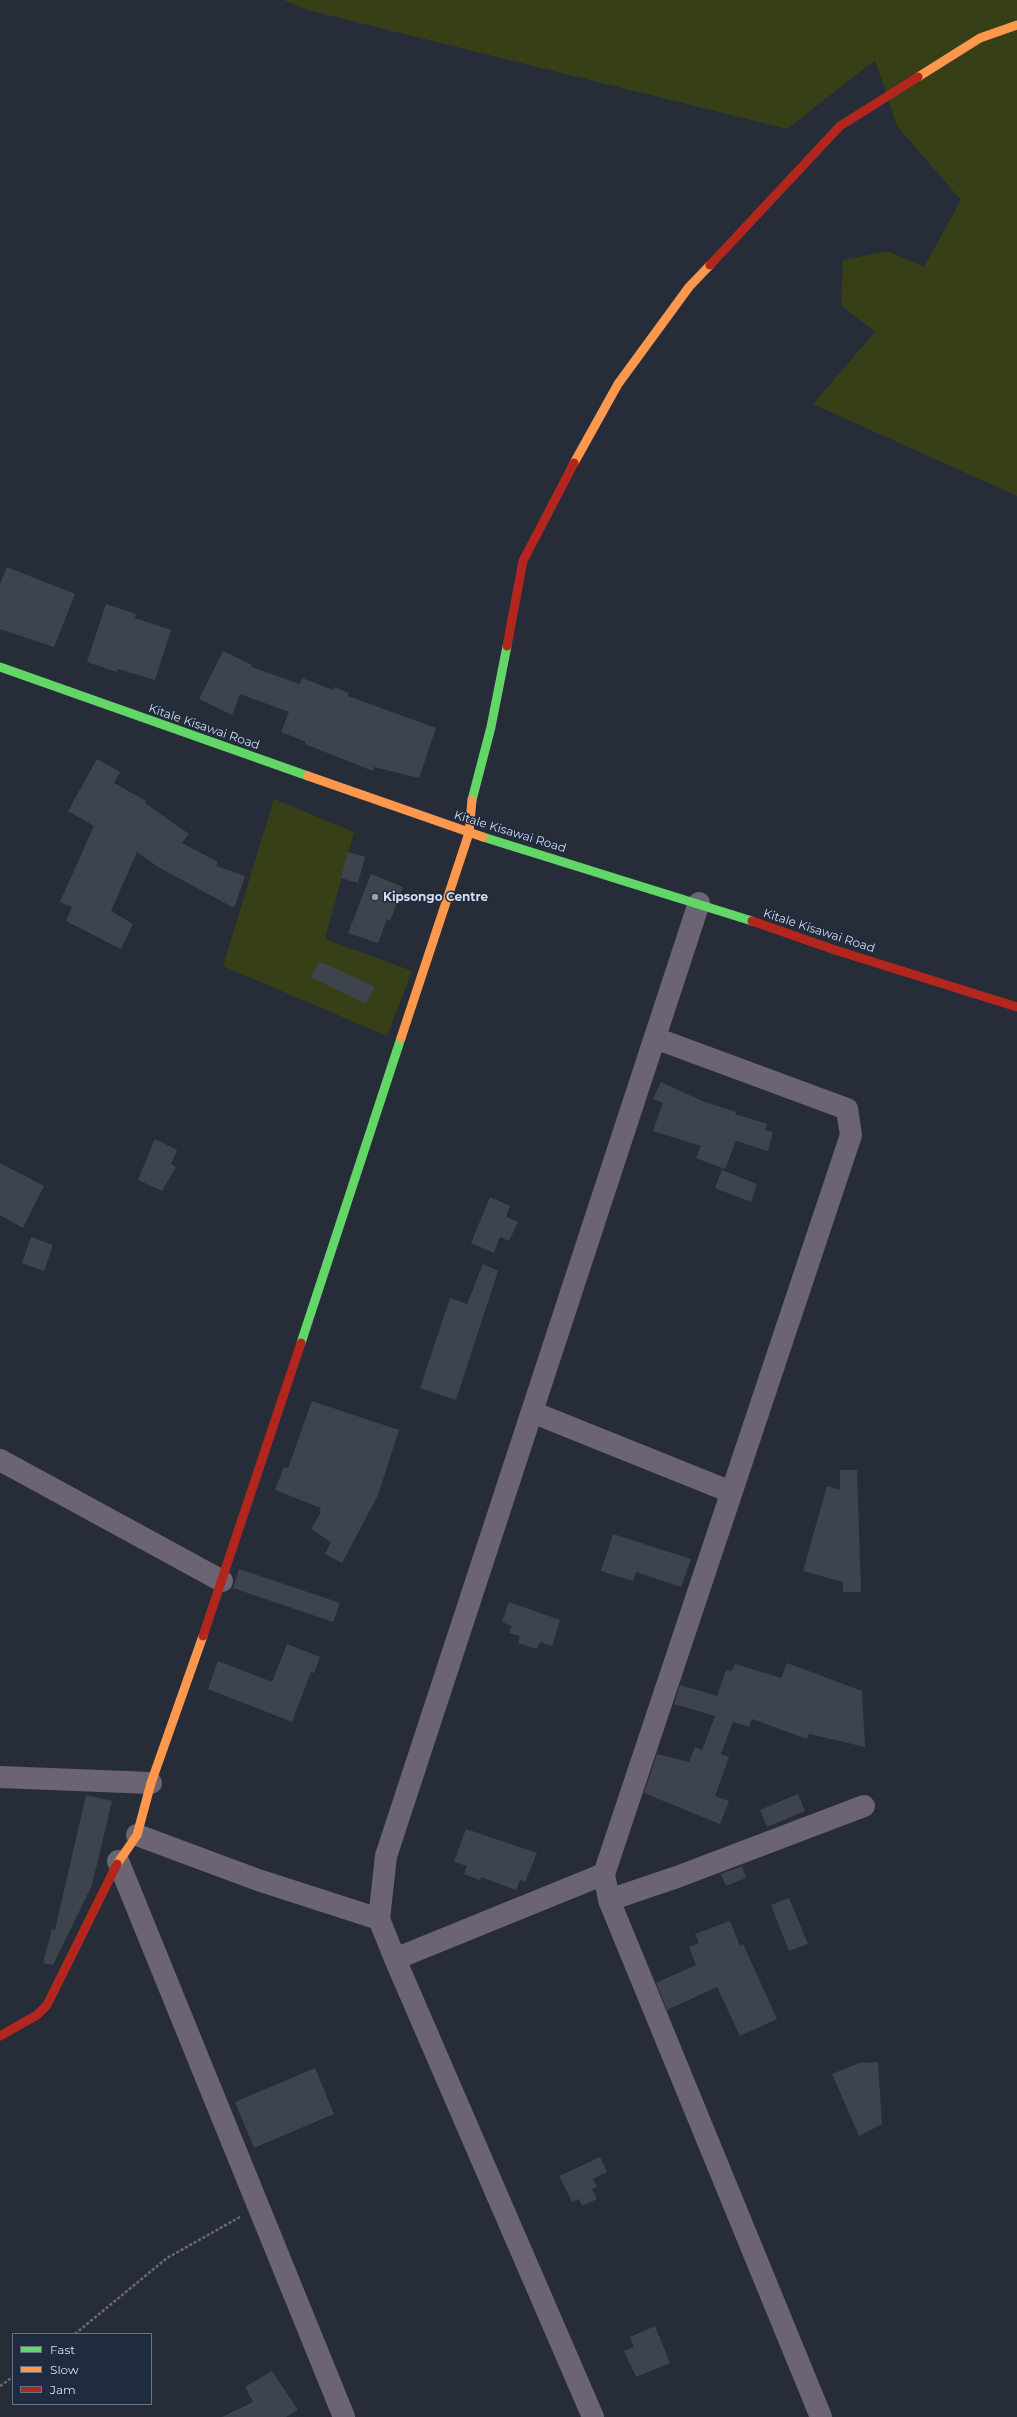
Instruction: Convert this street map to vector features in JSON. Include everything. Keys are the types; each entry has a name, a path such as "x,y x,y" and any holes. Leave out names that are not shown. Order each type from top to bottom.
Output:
{"street":[{"path":"0,2036 26,2023 37,2015 46,2005 118,1861 137,1835 151,1783 222,1581 469,833 471,805 491,727 523,561 563,482 618,384 689,287 840,126 980,38 1017,24"},
{"name":"Kitale Kisawai Road","path":"0,667 469,833 699,903 835,950 1017,1007"},
{"path":"593,2417 394,1959 379,1919 386,1856 699,903"},
{"path":"655,1038 848,1109 851,1135 604,1874 609,1900 821,2417"},
{"path":"532,1412 731,1492"},
{"path":"0,1460 222,1581"},
{"path":"0,1777 151,1783"},
{"path":"609,1900 677,1877 864,1806"},
{"path":"137,1835 258,1880 379,1919"},
{"path":"118,1861 260,2206 344,2417"},
{"path":"394,1959 604,1874"}],"path":[{"path":"76,2333 167,2258 260,2206"},
{"path":"0,2386 12,2378"}],"green space":[{"path":"284,0 1017,0 1017,496 813,404 875,332 841,305 843,260 887,251 924,267 961,200 897,126 875,60 787,129 308,10"},
{"path":"274,799 354,832 325,939 412,971 387,1036 223,966"}],"building":[{"path":"7,567 75,594 54,647 0,629 0,584"},
{"path":"106,604 136,614 135,618 171,630 155,680 118,669 117,672 87,662"},
{"path":"223,651 252,665 251,667 300,684 302,678 333,690 334,687 349,693 348,696 436,728 419,778 374,767 373,771 305,744 306,742 281,732 289,712 240,694 232,715 199,699"},
{"path":"97,759 120,772 114,783 146,801 145,803 189,834 182,843 218,862 216,866 245,876 234,908 158,867 137,852 111,911 133,924 121,949 66,921 72,907 60,902 94,826 68,811"},
{"path":"348,852 365,857 358,883 341,878"},
{"path":"371,874 403,887 390,921 387,919 378,943 348,933"},
{"path":"318,963 324,963 375,987 366,1004 311,977"},
{"path":"661,1082 702,1101 736,1112 735,1114 767,1124 765,1130 773,1132 768,1151 736,1141 725,1169 696,1158 701,1146 653,1131 663,1103 653,1099"},
{"path":"155,1139 177,1150 171,1164 176,1167 162,1191 138,1180"},
{"path":"0,1163 44,1186 23,1228 0,1215"},
{"path":"722,1170 757,1184 751,1202 715,1188"},
{"path":"490,1197 510,1206 506,1217 518,1222 509,1241 500,1237 494,1253 471,1243"},
{"path":"31,1237 53,1245 44,1271 22,1263"},
{"path":"483,1264 498,1271 456,1400 420,1388 450,1298 467,1304"},
{"path":"312,1401 399,1430 378,1495 342,1563 325,1554 331,1542 311,1529 321,1512 319,1511 321,1508 275,1490 284,1467 288,1468"},
{"path":"840,1470 857,1470 861,1592 843,1592 843,1582 803,1571 827,1486 840,1490"},
{"path":"613,1534 691,1559 681,1587 636,1572 633,1581 601,1571"},
{"path":"239,1569 340,1603 333,1622 233,1588"},
{"path":"509,1602 560,1620 552,1646 540,1642 537,1649 518,1643 520,1636 509,1633 512,1626 502,1622"},
{"path":"287,1644 320,1657 314,1673 311,1672 292,1722 208,1689 218,1661 272,1682"},
{"path":"787,1663 862,1691 865,1747 809,1734 807,1739 752,1719 749,1727 733,1722 721,1754 729,1757 715,1796 729,1801 720,1824 644,1793 657,1754 689,1762 695,1747 702,1750 715,1716 674,1704 680,1685 717,1696 726,1670 732,1671 735,1664 781,1678"},
{"path":"798,1794 805,1811 767,1827 760,1810"},
{"path":"86,1795 112,1801 92,1885 53,1965 43,1963 52,1929 55,1930"},
{"path":"466,1829 537,1853 525,1882 520,1880 516,1890 481,1877 480,1880 464,1874 467,1866 454,1862"},
{"path":"742,1866 746,1878 726,1886 721,1874"},
{"path":"789,1898 808,1944 789,1951 771,1905"},
{"path":"730,1921 740,1946 743,1944 777,2019 740,2036 717,1987 667,2010 656,1983 696,1965 689,1947 699,1943 695,1934"},
{"path":"878,2062 882,2124 859,2136 832,2074 859,2063"},
{"path":"315,2068 334,2114 254,2148 235,2102"},
{"path":"600,2157 607,2172 593,2179 597,2187 592,2189 597,2199 582,2206 579,2199 572,2202 559,2176"},
{"path":"655,2326 670,2363 636,2377 624,2351 634,2347 630,2337"},
{"path":"272,2371 298,2410 286,2417 222,2417 253,2402 245,2387"}],"traffic: fast":[{"path":"472,800 491,727 507,646"},
{"path":"0,667 308,776"},
{"path":"483,837 752,921"},
{"path":"301,1343 401,1038"}],"traffic: slow":[{"path":"918,77 980,38 1017,25"},
{"path":"574,463 618,384 689,287 710,265"},
{"path":"308,776 483,837"},
{"path":"401,1038 469,833 472,800"},
{"path":"117,1864 137,1835 151,1783 203,1636"}],"traffic: jam":[{"path":"710,265 840,126 918,77"},
{"path":"507,646 523,561 574,463"},
{"path":"752,921 835,950 1017,1007"},
{"path":"203,1636 301,1343"},
{"path":"0,2036 37,2015 47,2005 117,1864"}],"place":[{"name":"Kipsongo Centre","path":"375,897"}]}
